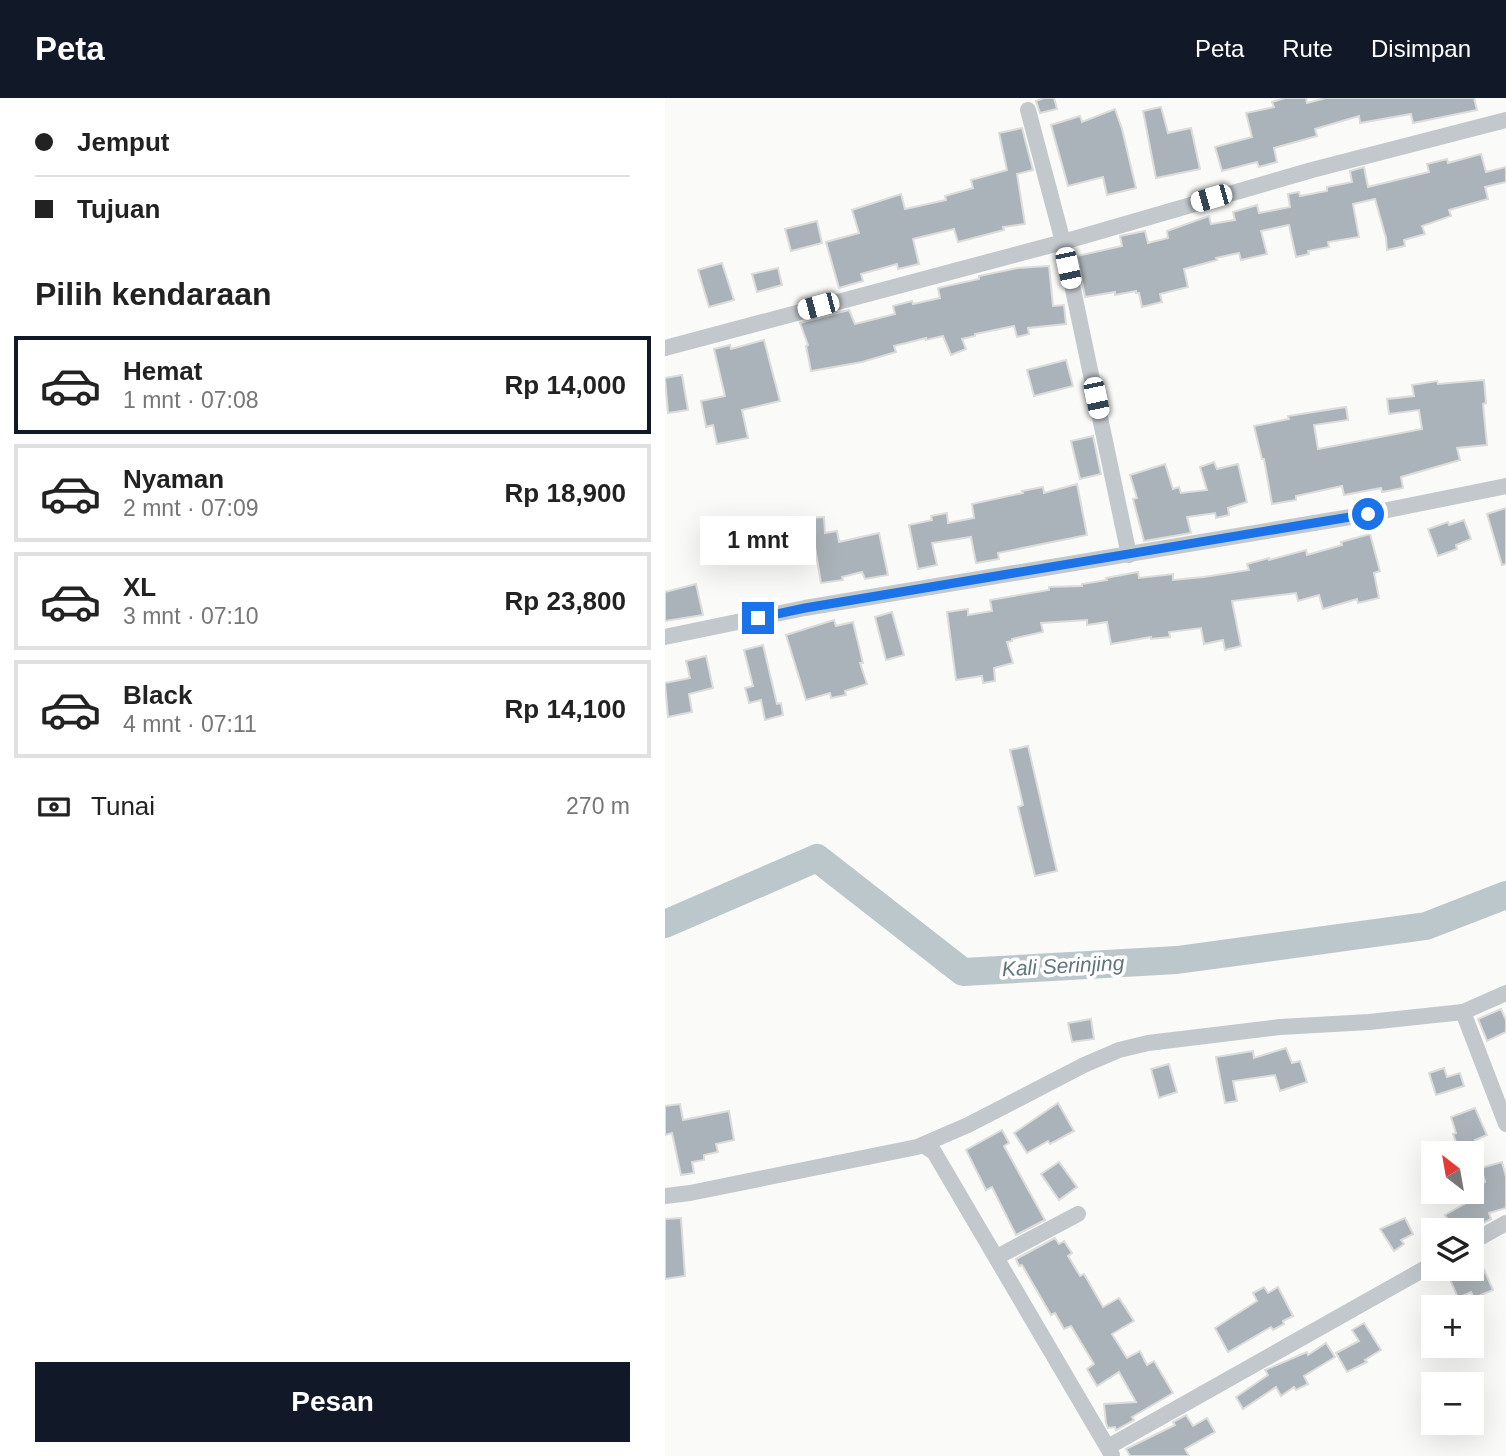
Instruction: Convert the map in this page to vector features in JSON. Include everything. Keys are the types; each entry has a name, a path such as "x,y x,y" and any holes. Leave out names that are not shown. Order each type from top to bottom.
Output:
{"street":[{"path":"1028,110 1063,242 1129,555"},
{"path":"665,348 1063,242 1312,170 1506,120"},
{"path":"665,637 805,608 1368,514 1506,486"},
{"path":"665,1196 904,1151 923,1145 968,1125 1084,1065 1119,1050 1148,1042 1280,1027 1369,1022 1463,1012 1506,993"},
{"path":"1463,1012 1506,1124"},
{"path":"923,1145 934,1152 1111,1452 1421,1271"},
{"path":"997,1258 1078,1214"},
{"path":"1484,1235 1506,1223"}],"building":[{"path":"1054,98 1057,109 1040,113 1036,101"},
{"path":"1285,98 1306,98 1307,103 1326,98 1474,98 1477,110 1413,123 1411,114 1360,123 1359,116 1315,129 1317,136 1274,148 1277,162 1259,167 1257,162 1222,171 1215,147 1252,137 1246,113 1274,107 1272,102"},
{"path":"1161,107 1168,133 1191,128 1200,169 1156,178 1143,111"},
{"path":"1115,109 1136,188 1107,195 1103,177 1068,186 1051,125 1080,116 1082,122"},
{"path":"1022,128 1033,170 1017,174 1025,224 1003,227 1004,230 958,242 954,229 913,239 919,264 898,269 897,264 861,274 863,281 839,288 826,242 859,233 852,210 901,194 905,209 946,200 945,196 973,188 971,180 1007,170 999,133"},
{"path":"1481,154 1486,172 1506,167 1506,182 1485,187 1488,199 1449,210 1451,216 1422,226 1425,234 1404,240 1405,246 1387,250 1375,199 1353,204 1359,237 1328,242 1329,247 1308,251 1309,254 1296,257 1289,225 1261,231 1267,254 1241,260 1239,253 1184,269 1188,287 1160,294 1162,302 1142,307 1139,293 1136,291 1085,297 1077,256 1122,246 1120,236 1145,231 1148,243 1168,238 1167,231 1209,216 1211,224 1235,220 1233,212 1257,205 1259,213 1290,207 1288,194 1299,192 1300,196 1327,191 1327,187 1352,182 1350,171 1364,167 1368,187 1429,172 1427,164 1447,159 1448,163"},
{"path":"817,221 822,243 791,251 785,229"},
{"path":"722,263 734,300 709,307 698,270"},
{"path":"1049,266 1053,306 1064,305 1066,324 1028,328 1029,334 1017,337 1014,326 975,334 962,339 966,349 951,355 943,336 926,338 894,346 896,352 862,362 811,371 806,346 808,345 800,323 849,310 855,324 895,314 893,306 940,298 938,288 1018,268"},
{"path":"778,268 782,285 757,292 752,274"},
{"path":"764,340 780,401 742,410 748,438 717,444 713,425 706,427 701,401 725,396 714,349 730,345 731,349"},
{"path":"1066,360 1073,386 1034,396 1027,370"},
{"path":"682,375 688,410 668,413 665,378"},
{"path":"1484,380 1486,403 1483,404 1487,445 1457,448 1460,460 1401,477 1403,488 1382,492 1381,488 1344,495 1342,486 1296,496 1296,500 1272,504 1264,459 1254,426 1289,419 1288,416 1346,407 1348,420 1314,425 1318,449 1422,429 1419,410 1389,414 1387,399 1414,396 1412,385 1437,381 1438,384"},
{"path":"1093,436 1101,474 1080,479 1071,441"},
{"path":"1214,462 1217,469 1238,464 1247,502 1228,508 1229,515 1216,518 1215,513 1187,517 1191,533 1144,541 1130,475 1165,464 1173,489 1179,487 1181,493 1207,490 1200,467"},
{"path":"1077,484 1087,535 998,553 999,559 976,563 971,537 932,543 937,565 918,569 909,525 932,520 931,516 947,513 948,523 974,518 972,504 1043,487 1044,493"},
{"path":"1506,508 1506,564 1502,565 1487,514"},
{"path":"824,517 825,533 837,531 839,542 879,533 888,575 865,579 862,572 842,577 843,580 821,583 810,518"},
{"path":"1464,520 1471,539 1456,545 1457,549 1438,556 1428,529"},
{"path":"1370,534 1380,571 1374,573 1379,598 1358,603 1357,599 1323,609 1319,595 1298,601 1296,593 1232,601 1241,646 1225,650 1223,640 1204,644 1201,628 1169,632 1170,637 1151,637 1111,644 1107,622 1087,625 1087,620 1041,623 1043,632 1007,642 1013,663 994,668 995,681 983,683 982,676 956,680 947,612 968,609 968,615 992,611 990,600 1049,590 1049,587 1082,586 1138,572 1139,578 1173,574 1173,580 1249,570 1247,564 1306,550 1307,555"},
{"path":"696,584 703,615 665,621 665,592"},
{"path":"892,612 904,655 886,660 875,617"},
{"path":"834,620 836,626 853,622 863,663 860,663 867,684 845,691 846,695 831,698 830,693 806,700 786,635"},
{"path":"763,645 777,704 781,703 783,715 765,720 761,700 749,703 745,688 753,686 744,650"},
{"path":"706,656 713,688 689,694 692,712 668,717 665,683 690,678 686,661"},
{"path":"1028,746 1057,871 1035,876 1018,807 1023,805 1010,750"},
{"path":"1501,1009 1506,1020 1506,1032 1487,1041 1478,1019"},
{"path":"1091,1019 1094,1039 1072,1042 1068,1023"},
{"path":"1286,1048 1292,1063 1300,1061 1307,1082 1280,1091 1275,1075 1233,1081 1237,1101 1225,1103 1216,1057 1253,1051 1254,1058"},
{"path":"1169,1064 1177,1092 1159,1098 1151,1069"},
{"path":"1444,1068 1447,1077 1460,1073 1464,1086 1436,1095 1429,1073"},
{"path":"1058,1103 1074,1131 1027,1153 1014,1133"},
{"path":"680,1104 683,1120 729,1111 734,1140 716,1144 718,1152 704,1155 704,1160 692,1162 694,1173 681,1175 672,1133 665,1135 665,1106"},
{"path":"1475,1108 1487,1135 1475,1141 1456,1141 1451,1117"},
{"path":"1002,1130 1009,1143 1004,1146 1045,1220 1016,1235 992,1187 986,1190 966,1150"},
{"path":"1059,1162 1077,1187 1059,1200 1041,1174"},
{"path":"1502,1162 1506,1177 1506,1208 1489,1213 1491,1219 1484,1223 1484,1218 1447,1218 1445,1215 1464,1204 1484,1204 1484,1167"},
{"path":"681,1218 685,1276 665,1279 665,1219"},
{"path":"1405,1218 1413,1234 1401,1240 1404,1244 1394,1251 1380,1229"},
{"path":"1055,1238 1059,1244 1064,1241 1072,1253 1068,1256 1080,1276 1084,1274 1103,1307 1119,1298 1134,1321 1112,1334 1127,1358 1140,1351 1147,1365 1154,1361 1173,1393 1132,1417 1134,1420 1116,1430 1115,1427 1108,1428 1104,1404 1136,1402 1119,1372 1097,1386 1087,1369 1094,1364 1071,1326 1064,1329 1055,1313 1051,1315 1016,1259"},
{"path":"1484,1270 1493,1290 1481,1295 1472,1295 1471,1292 1457,1295 1451,1281 1484,1281"},
{"path":"1264,1287 1268,1293 1278,1287 1293,1316 1283,1321 1284,1324 1273,1330 1271,1327 1228,1352 1215,1328 1257,1301 1253,1293"},
{"path":"1364,1323 1381,1350 1365,1360 1367,1362 1347,1372 1336,1353 1359,1341 1352,1330"},
{"path":"1326,1343 1335,1357 1304,1376 1308,1384 1296,1390 1294,1387 1281,1396 1276,1387 1243,1409 1236,1397 1268,1375 1265,1370 1307,1352 1308,1355"},
{"path":"1186,1415 1193,1426 1207,1418 1215,1432 1185,1449 1189,1456 1130,1456 1126,1449 1175,1425 1173,1422"}],"waterway":[{"name":"Kali Serinjing","path":"665,924 817,858 963,972 1177,960 1426,926 1506,895"}],"route":[{"path":"758,618 1368,514"}]}
